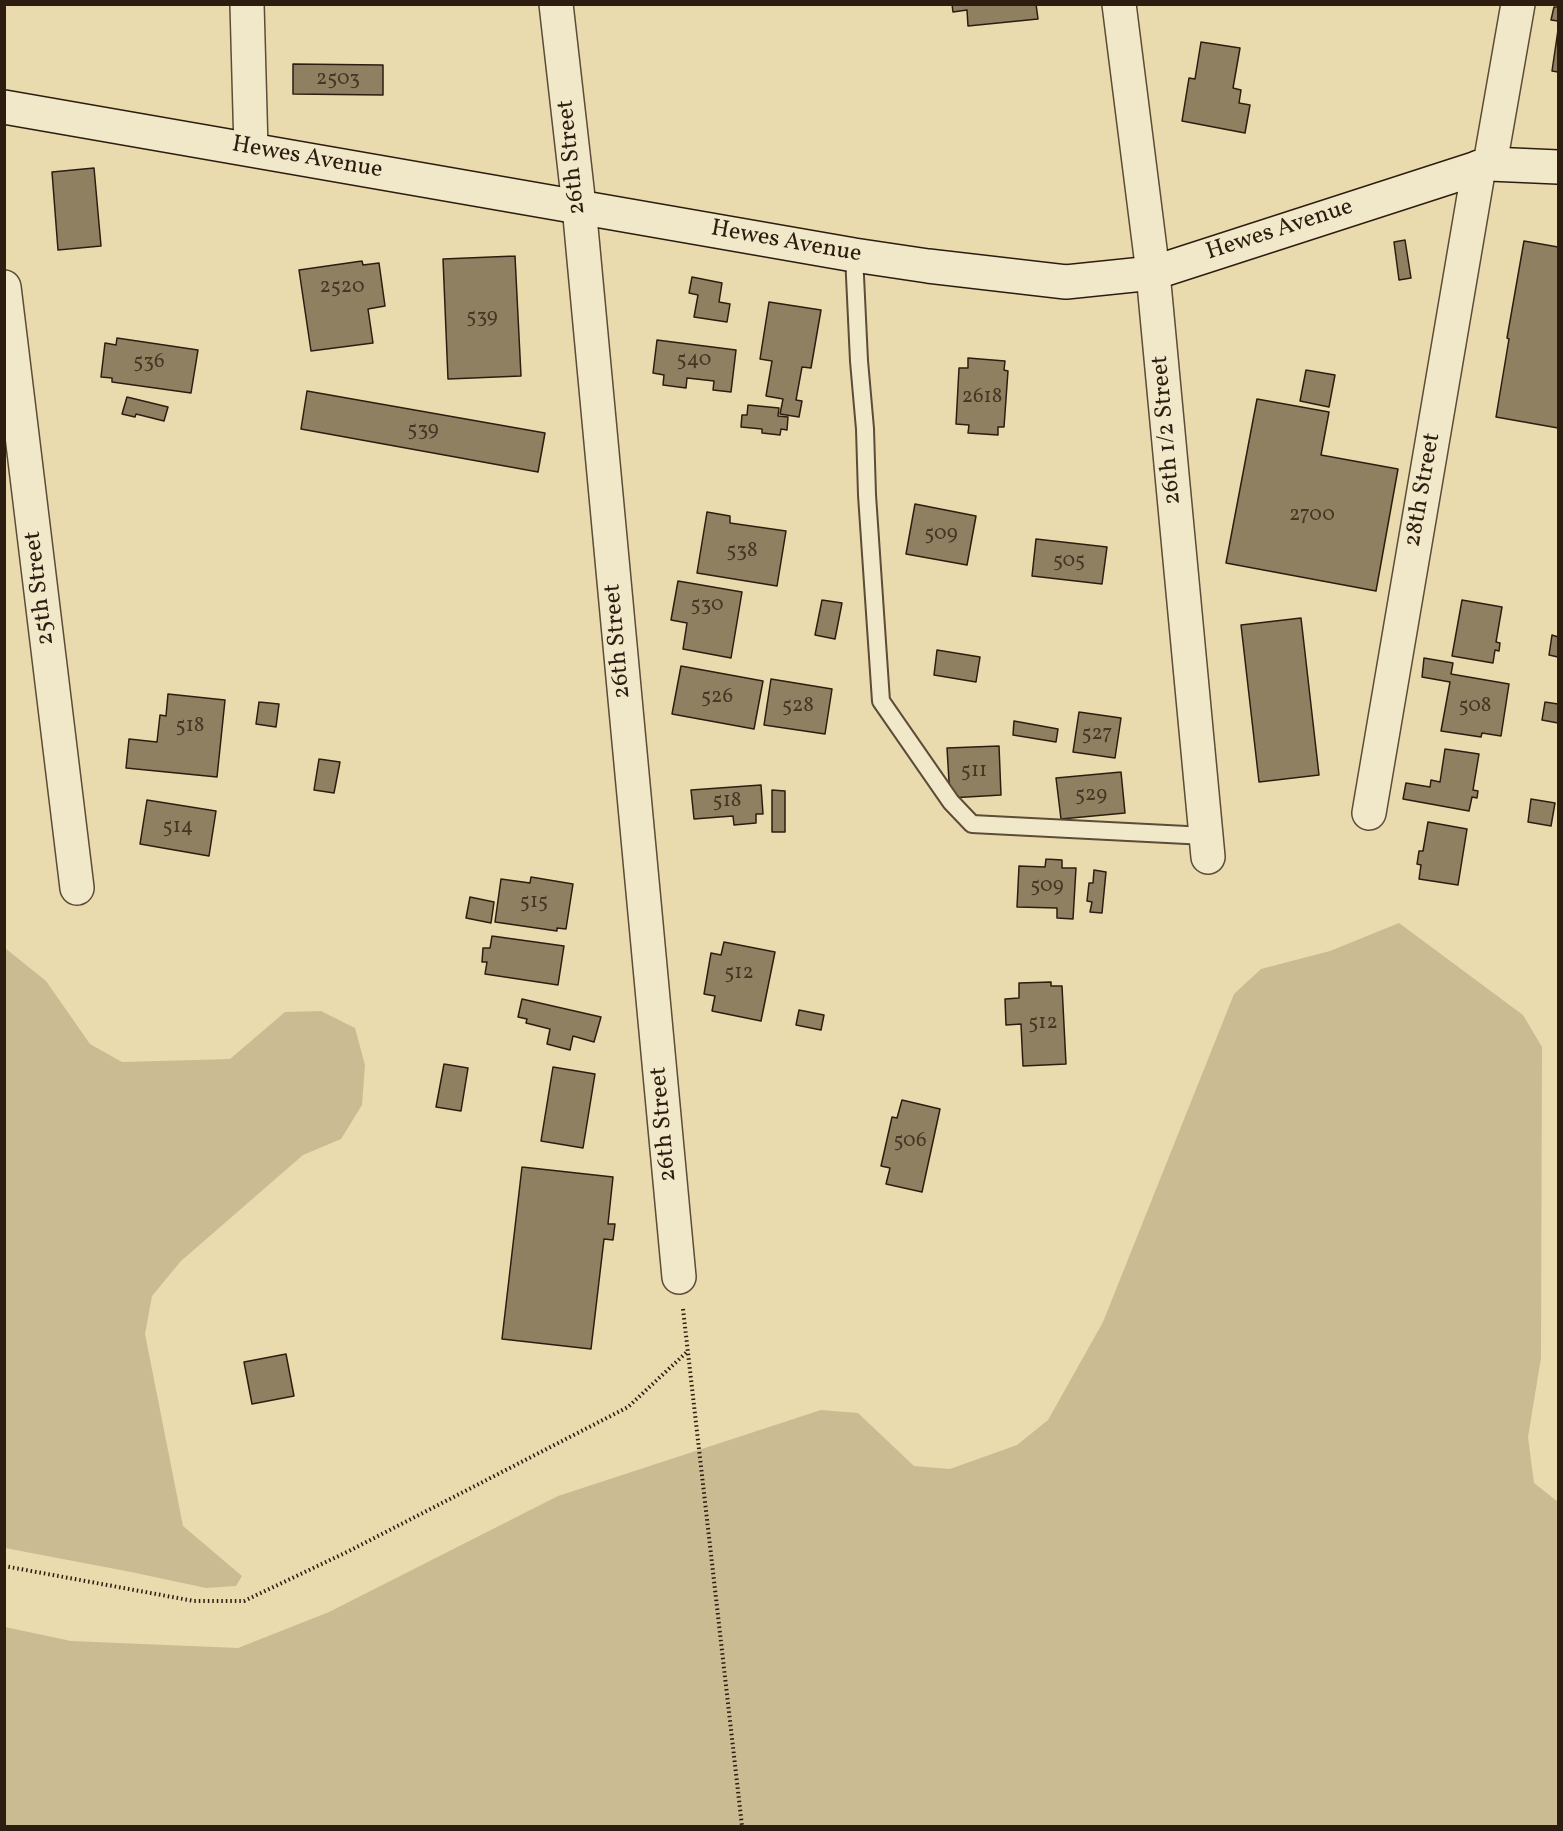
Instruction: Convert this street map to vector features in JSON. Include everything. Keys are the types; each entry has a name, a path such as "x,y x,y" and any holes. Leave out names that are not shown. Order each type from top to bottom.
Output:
{"street":[{"path":"247,4 251,149"},
{"name":"26th Street","path":"556,4 579,206 679,1277"},
{"name":"26th 1/2 Street","path":"1119,4 1153,273 1207,847"},
{"name":"28th Street","path":"1369,813 1485,165 1518,4"},
{"name":"Hewes Avenue","path":"4,107 854,255 1066,282 1153,273 1485,165 1558,167"},
{"name":"25th Street","path":"4,287 77,888"}],"lane":[{"path":"854,255 881,701 951,802 972,824 1207,847"}],"path":[{"path":"679,1277 742,1827"},
{"path":"4,1566 194,1601 244,1601 350,1551 628,1407 688,1351"}],"shaded area":[{"path":"1399,923 1523,1015 1542,1047 1541,1358 1528,1437 1534,1483 1558,1502 1558,1826 5,1826 5,1627 71,1641 238,1648 329,1612 558,1496 821,1410 858,1413 914,1466 950,1469 1017,1445 1048,1420 1103,1322 1234,994 1261,969 1330,951"},
{"path":"5,948 46,981 90,1044 122,1062 230,1059 285,1012 321,1011 355,1028 365,1065 362,1105 341,1139 303,1155 181,1261 152,1296 145,1334 183,1526 242,1576 236,1586 206,1588 5,1548"}],"building":[{"path":"952,4 1036,4 1038,19 968,26 967,10 953,12"},
{"path":"1554,7 1558,7 1558,21 1551,20"},
{"path":"1558,30 1558,72 1552,71"},
{"path":"1201,42 1240,48 1233,88 1241,90 1239,103 1250,105 1245,133 1182,121 1189,78 1195,79"},
{"path":"293,64 383,65 383,95 293,94"},
{"path":"94,168 101,246 58,250 52,172"},
{"path":"1405,240 1411,278 1399,280 1394,242"},
{"path":"1524,241 1558,247 1558,428 1496,417"},
{"path":"515,256 521,376 448,379 443,259"},
{"path":"362,261 363,265 379,263 385,306 368,309 373,343 311,351 299,270"},
{"path":"692,277 722,283 719,302 730,304 727,322 694,317 698,295 689,293"},
{"path":"769,302 821,310 811,368 802,367 796,400 802,401 799,417 780,414 783,399 766,396 772,361 760,359"},
{"path":"117,338 198,350 191,393 112,382 112,378 101,377 105,343 116,345"},
{"path":"657,340 736,350 731,392 713,390 714,381 687,378 686,388 663,385 664,375 653,373"},
{"path":"968,358 1005,361 1004,370 1008,371 1004,427 998,427 998,435 968,433 969,425 956,424 959,368 968,368"},
{"path":"1306,370 1335,375 1329,407 1300,401"},
{"path":"307,391 545,433 538,472 301,429"},
{"path":"127,397 168,407 164,421 136,414 135,417 122,414"},
{"path":"1257,399 1329,412 1321,455 1398,469 1376,591 1226,563"},
{"path":"748,405 779,408 778,416 788,417 787,430 781,429 780,435 762,433 762,429 741,427 742,415 747,415"},
{"path":"915,504 976,516 967,565 906,554"},
{"path":"707,512 730,516 730,523 786,531 777,586 697,573"},
{"path":"1036,539 1107,547 1102,584 1032,576"},
{"path":"678,581 742,592 731,658 683,649 687,623 671,620"},
{"path":"822,600 842,603 835,639 815,635"},
{"path":"1462,600 1502,607 1496,642 1500,643 1499,651 1495,650 1493,663 1452,656"},
{"path":"1301,618 1319,775 1259,782 1241,625"},
{"path":"1552,635 1558,637 1558,657 1549,655"},
{"path":"937,650 980,657 976,682 934,675"},
{"path":"1424,658 1453,663 1451,674 1509,684 1501,736 1482,733 1481,737 1441,731 1450,682 1422,677"},
{"path":"681,666 763,681 754,729 672,714"},
{"path":"771,679 832,689 825,734 764,725"},
{"path":"168,694 225,700 217,777 126,768 129,739 157,742 160,715 166,716"},
{"path":"259,702 279,704 276,727 256,724"},
{"path":"1545,702 1558,704 1558,723 1542,720"},
{"path":"1079,712 1121,718 1115,758 1073,752"},
{"path":"1014,721 1058,729 1056,742 1013,735"},
{"path":"999,746 1001,795 950,798 947,748"},
{"path":"1445,749 1479,754 1473,790 1478,791 1477,798 1472,797 1469,811 1403,799 1406,783 1430,787 1431,780 1440,782"},
{"path":"319,759 340,762 334,793 314,790"},
{"path":"1121,772 1125,813 1061,819 1056,778"},
{"path":"761,785 763,814 756,814 756,823 734,825 733,816 694,819 691,790"},
{"path":"772,790 785,791 785,832 772,832"},
{"path":"1531,799 1555,803 1551,826 1528,822"},
{"path":"147,800 216,811 209,856 140,844"},
{"path":"1428,822 1467,829 1458,885 1419,879 1421,865 1417,864 1419,851 1423,851"},
{"path":"1046,859 1062,860 1062,868 1076,868 1073,919 1057,918 1057,908 1017,907 1019,866 1045,867"},
{"path":"1094,870 1106,872 1102,913 1090,912 1092,902 1087,901 1089,883 1093,883"},
{"path":"531,877 573,884 566,929 557,928 557,931 495,922 501,879 530,883"},
{"path":"470,897 494,902 491,923 466,918"},
{"path":"492,936 564,946 558,985 485,974 487,962 482,962 483,948 490,948"},
{"path":"724,942 775,952 761,1021 712,1011 715,996 704,994 711,953 721,955"},
{"path":"1051,982 1051,986 1062,986 1066,1064 1023,1066 1021,1024 1006,1025 1005,999 1019,998 1019,983"},
{"path":"522,999 601,1017 594,1042 573,1036 570,1050 547,1044 550,1029 526,1023 527,1019 518,1017"},
{"path":"799,1010 824,1015 821,1030 796,1025"},
{"path":"444,1064 468,1068 461,1111 436,1107"},
{"path":"553,1067 595,1074 583,1148 541,1141"},
{"path":"902,1100 940,1109 922,1192 886,1184 890,1168 881,1166 892,1117 897,1118"},
{"path":"522,1167 613,1177 608,1224 615,1224 613,1240 604,1239 591,1349 502,1339"},
{"path":"286,1354 294,1396 252,1404 244,1362"}]}
